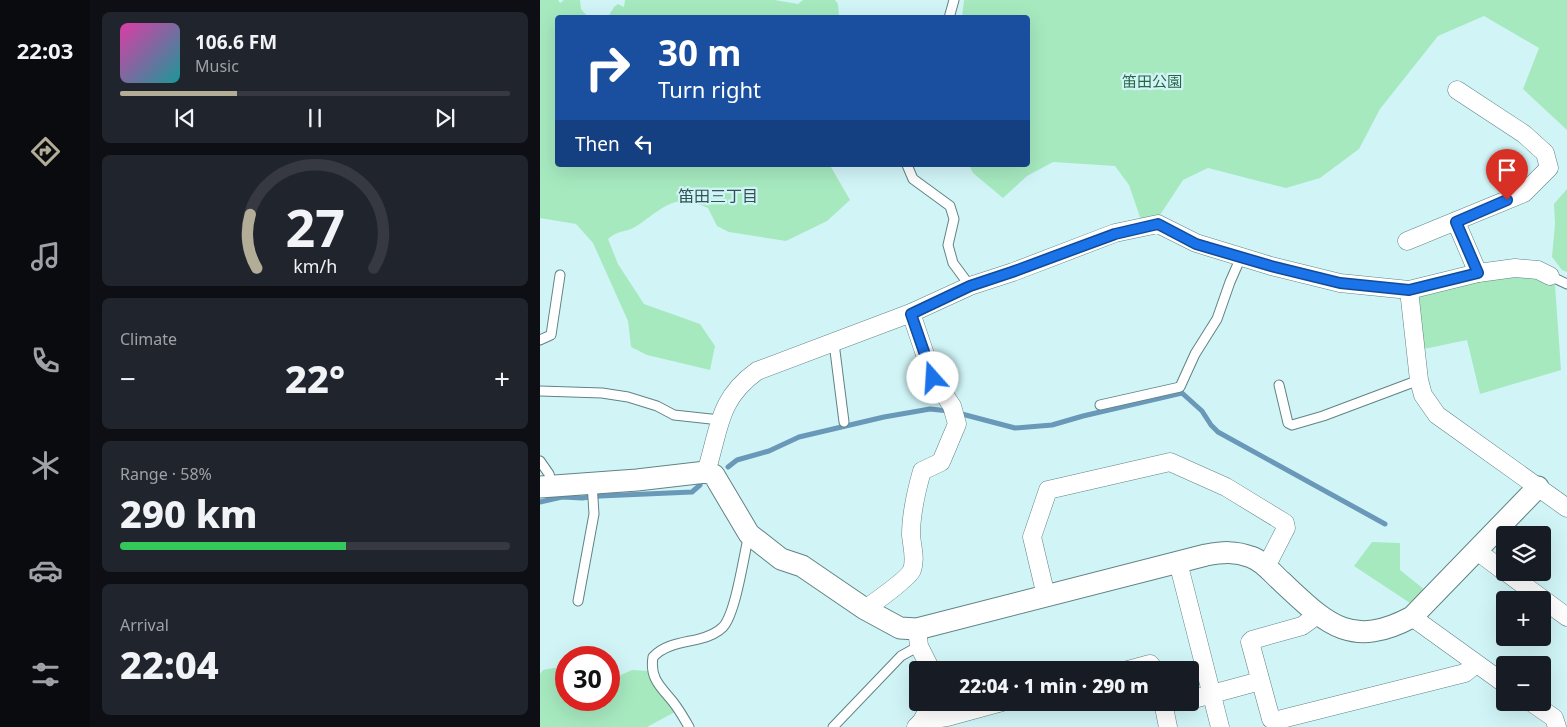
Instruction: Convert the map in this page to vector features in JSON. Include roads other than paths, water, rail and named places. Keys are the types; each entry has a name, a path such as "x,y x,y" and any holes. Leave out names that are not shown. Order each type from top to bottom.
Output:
{"street":[{"path":"1407,241 1524,194 1549,168 1545,154 1524,134 1457,90"},
{"path":"1456,222 1478,273"},
{"path":"706,472 726,405 736,389 757,371 911,314 970,286 1115,234 1158,224 1196,244 1271,266 1340,283 1409,290 1478,273 1515,268 1538,270 1550,276"},
{"path":"1409,290 1422,395 1437,415 1567,508"},
{"path":"865,609 905,580 912,571 914,557 912,535 914,499 922,471 941,462 957,424 952,406 933,378 911,314"},
{"path":"1046,596 1032,537 1048,490 1170,462 1226,487 1285,523 1286,528 1266,567"},
{"path":"546,486 637,480 706,472 714,475 748,534 781,559 802,566 865,609 918,638 927,661"},
{"path":"918,638 1046,596 1228,551 1253,558 1266,567 1317,615 1333,625 1346,630 1361,632 1376,632 1393,628 1412,617 1538,486"},
{"path":"1477,551 1496,565"},
{"path":"1178,562 1220,727"},
{"path":"1518,581 1567,617"},
{"path":"1317,615 1302,626 1250,642 1271,720 1274,721 1465,673 1476,664"},
{"path":"1412,617 1496,678"},
{"path":"1199,698 1260,681"},
{"path":"919,724 927,711"},
{"path":"919,724 969,711"},
{"path":"1168,711 1168,727"},
{"path":"1544,711 1554,718 1557,727"}],"lane":[{"path":"950,15 954,0"},
{"path":"908,167 913,179 950,206 954,219 948,245 953,263 970,286"},
{"path":"1100,405 1180,387 1195,354 1217,319 1241,257"},
{"path":"540,340 551,335 560,275"},
{"path":"1550,276 1567,284"},
{"path":"834,343 844,422"},
{"path":"1279,385 1288,423 1292,425 1323,416 1419,380"},
{"path":"540,391 602,393 628,397 657,406 674,415 720,420"},
{"path":"540,461 549,474 546,486"},
{"path":"578,600 594,514 592,483"},
{"path":"689,727 676,706 657,684 652,664 653,657 662,648 707,637 722,627 729,618 748,534"},
{"path":"833,727 918,638"}],"waterway":[{"path":"958,413 1015,428 1052,425 1182,393 1202,411 1218,432 1385,524"},
{"path":"728,467 737,460 769,451 799,437 884,417 930,409 949,411"},
{"path":"540,502 562,497 582,498 692,492 700,485"}],"district":[{"name":"笛田三丁目","path":"718,196"}],"park label":[{"name":"笛田公園","path":"1152,81"}]}
